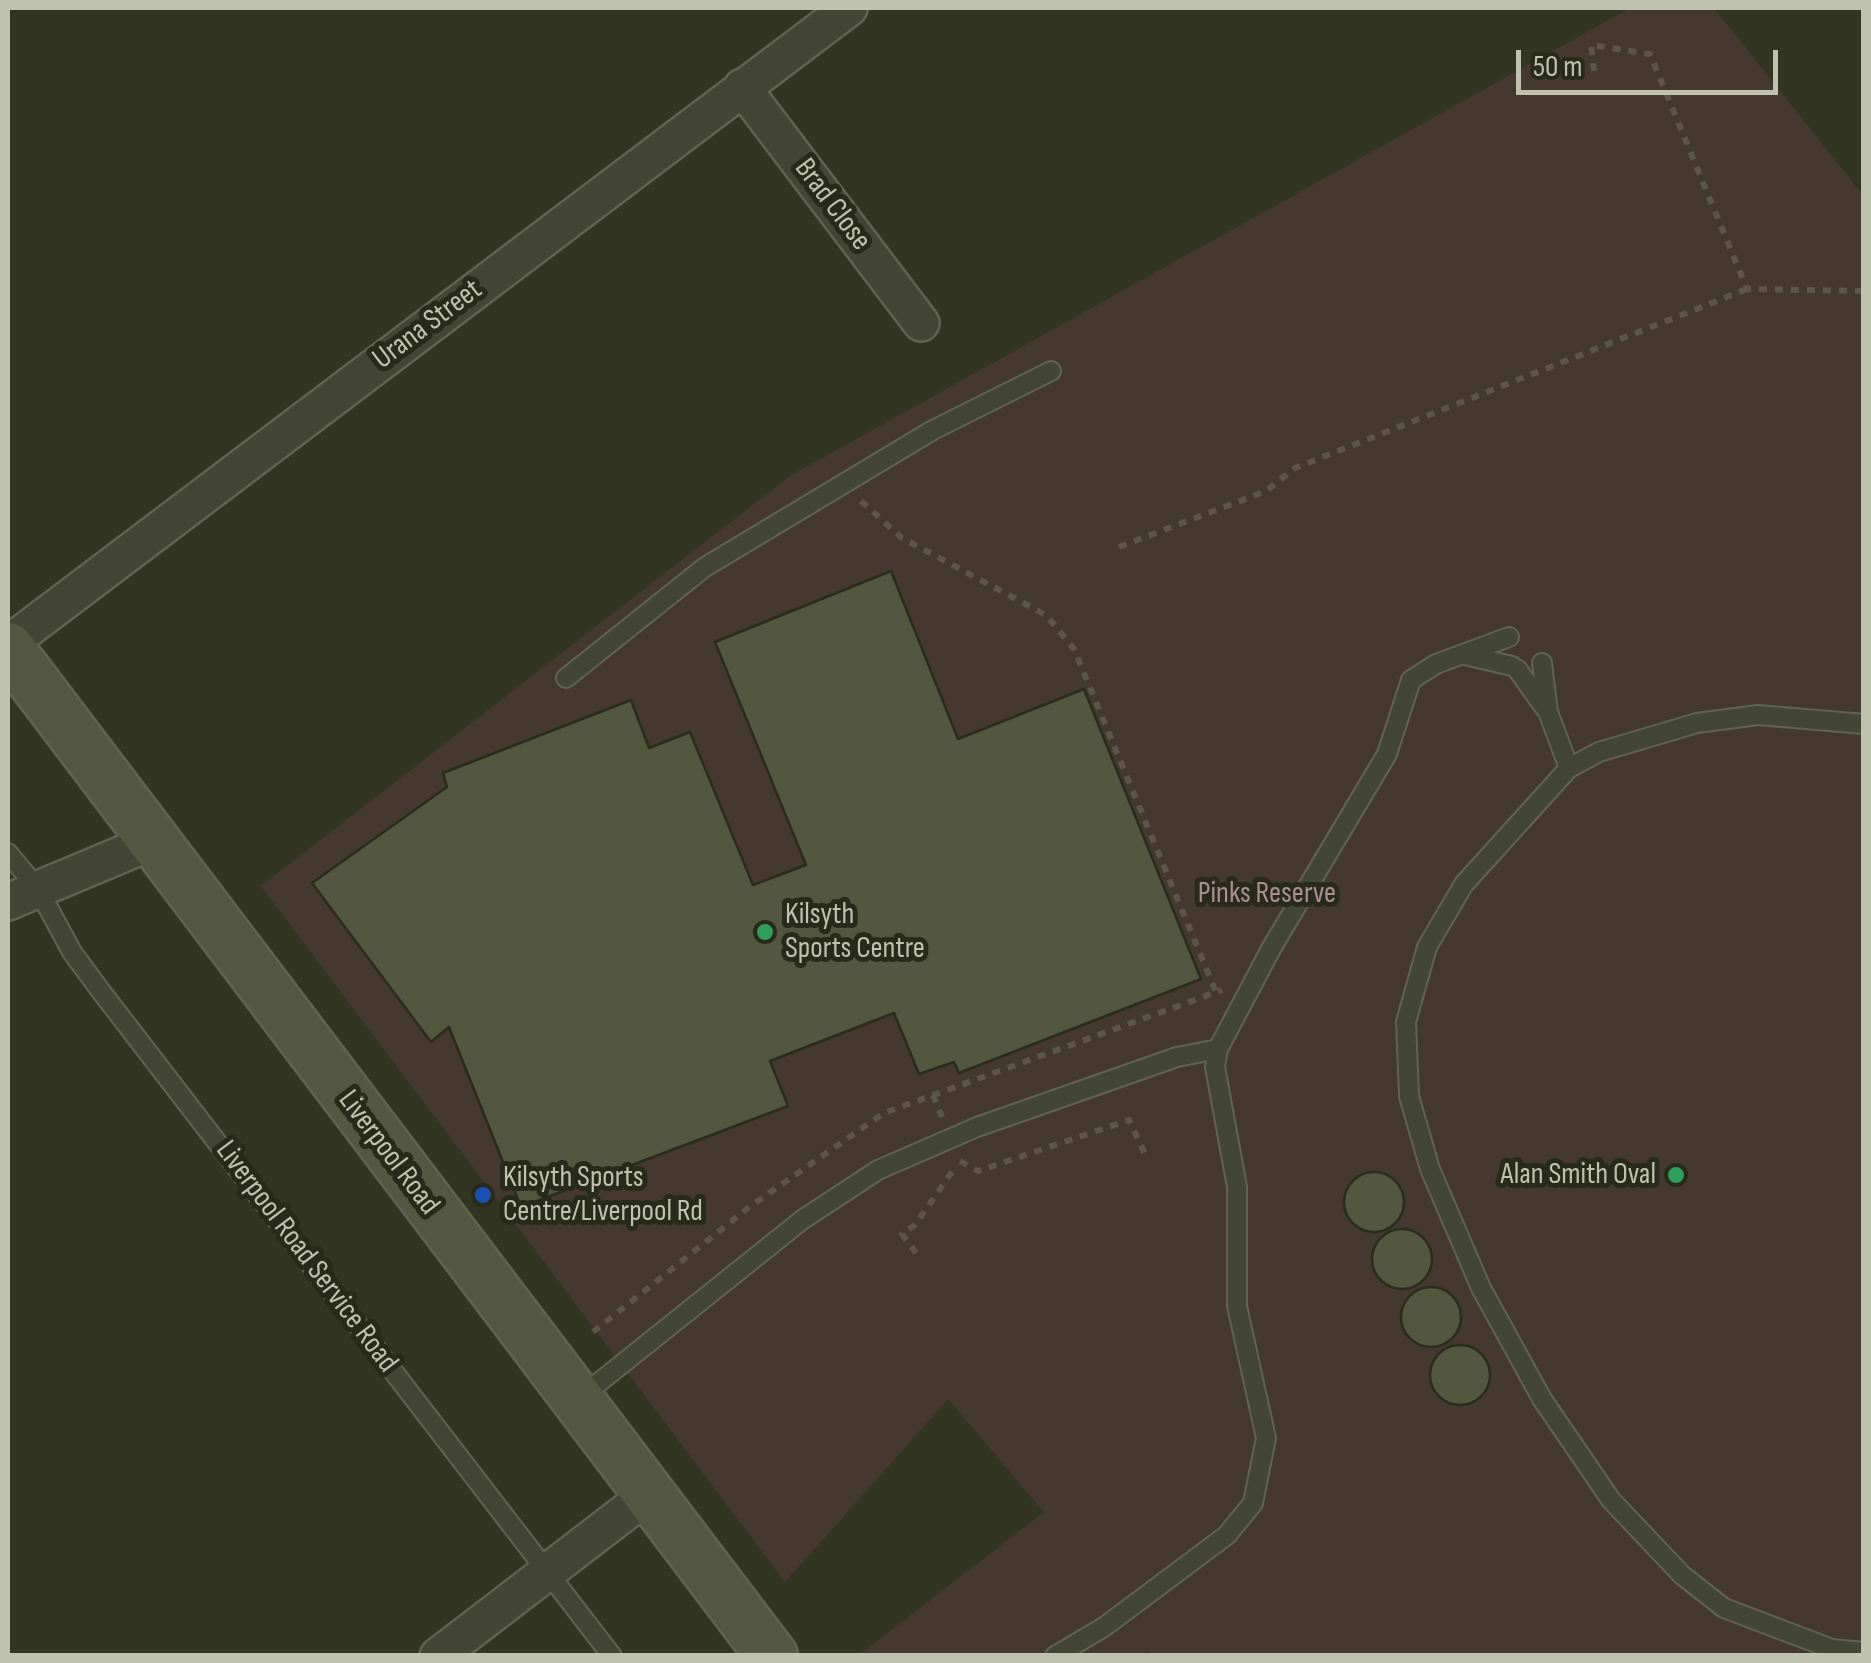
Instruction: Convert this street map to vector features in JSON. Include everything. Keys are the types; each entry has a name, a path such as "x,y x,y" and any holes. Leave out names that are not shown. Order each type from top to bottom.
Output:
{"main road":[{"name":"Liverpool Road","path":"8,646 151,842 772,1656"}],"street":[{"name":"Urana Street","path":"8,646 850,8"},
{"name":"Brad Close","path":"742,87 921,323"},
{"path":"23,895 151,842"},
{"path":"438,1656 649,1494"}],"lane":[{"path":"566,678 705,567 932,430 1051,372"},
{"path":"1055,1656 1104,1627 1227,1535 1253,1502 1266,1438 1237,1306 1236,1187 1215,1067 1218,1049 1272,946 1387,754 1411,680 1436,664 1509,637"},
{"path":"1465,654 1515,667 1548,712"},
{"path":"1542,663 1548,712 1569,768"},
{"path":"1864,724 1758,715 1698,723 1599,752 1569,768 1464,884 1427,947 1406,1022 1409,1096 1430,1168 1481,1288 1542,1399 1612,1500 1682,1576 1724,1608 1817,1644 1864,1652"},
{"name":"Liverpool Road Service Road","path":"8,854 23,895 72,952 612,1656"},
{"path":"576,1400 824,1204 878,1170 950,1138 1176,1057 1218,1049"}],"path":[{"path":"1594,70 1591,45 1650,54 1747,289"},
{"path":"1119,548 1266,491 1294,468 1747,289 1864,290"},
{"path":"842,483 902,538 1046,615 1074,649 1216,992"},
{"path":"933,1095 960,1162 978,1172 1129,1120 1145,1154"},
{"path":"916,1253 902,1234 915,1224 960,1162"}],"green space":[{"name":"Pinks Reserve","path":"1630,8 1714,8 1863,195 1863,1655 1150,1656 1147,1651 1141,1656 859,1655 1044,1512 948,1399 785,1582 261,886 790,476"}],"building":[{"name":"Kilsyth Sports Centre","path":"891,571 958,739 1084,689 1201,979 959,1073 954,1062 919,1074 894,1013 770,1061 788,1106 521,1207 449,1027 431,1042 312,883 447,787 443,773 631,700 649,748 690,732 753,885 806,865 715,642"},
{"path":"1374,1172 1395,1181 1404,1202 1395,1223 1374,1232 1353,1223 1344,1202 1353,1181"},
{"path":"1402,1229 1423,1238 1432,1259 1423,1280 1402,1289 1381,1280 1372,1259 1381,1238"},
{"path":"1431,1287 1452,1296 1461,1317 1452,1338 1431,1347 1410,1338 1401,1317 1410,1296"},
{"path":"1460,1345 1481,1354 1490,1375 1481,1396 1460,1405 1439,1396 1430,1375 1439,1354"}],"place":[{"name":"Kilsyth Sports Centre","path":"765,932"},
{"name":"Alan Smith Oval","path":"1676,1175"},
{"name":"Kilsyth Sports Centre/Liverpool Rd","path":"483,1195"}]}
